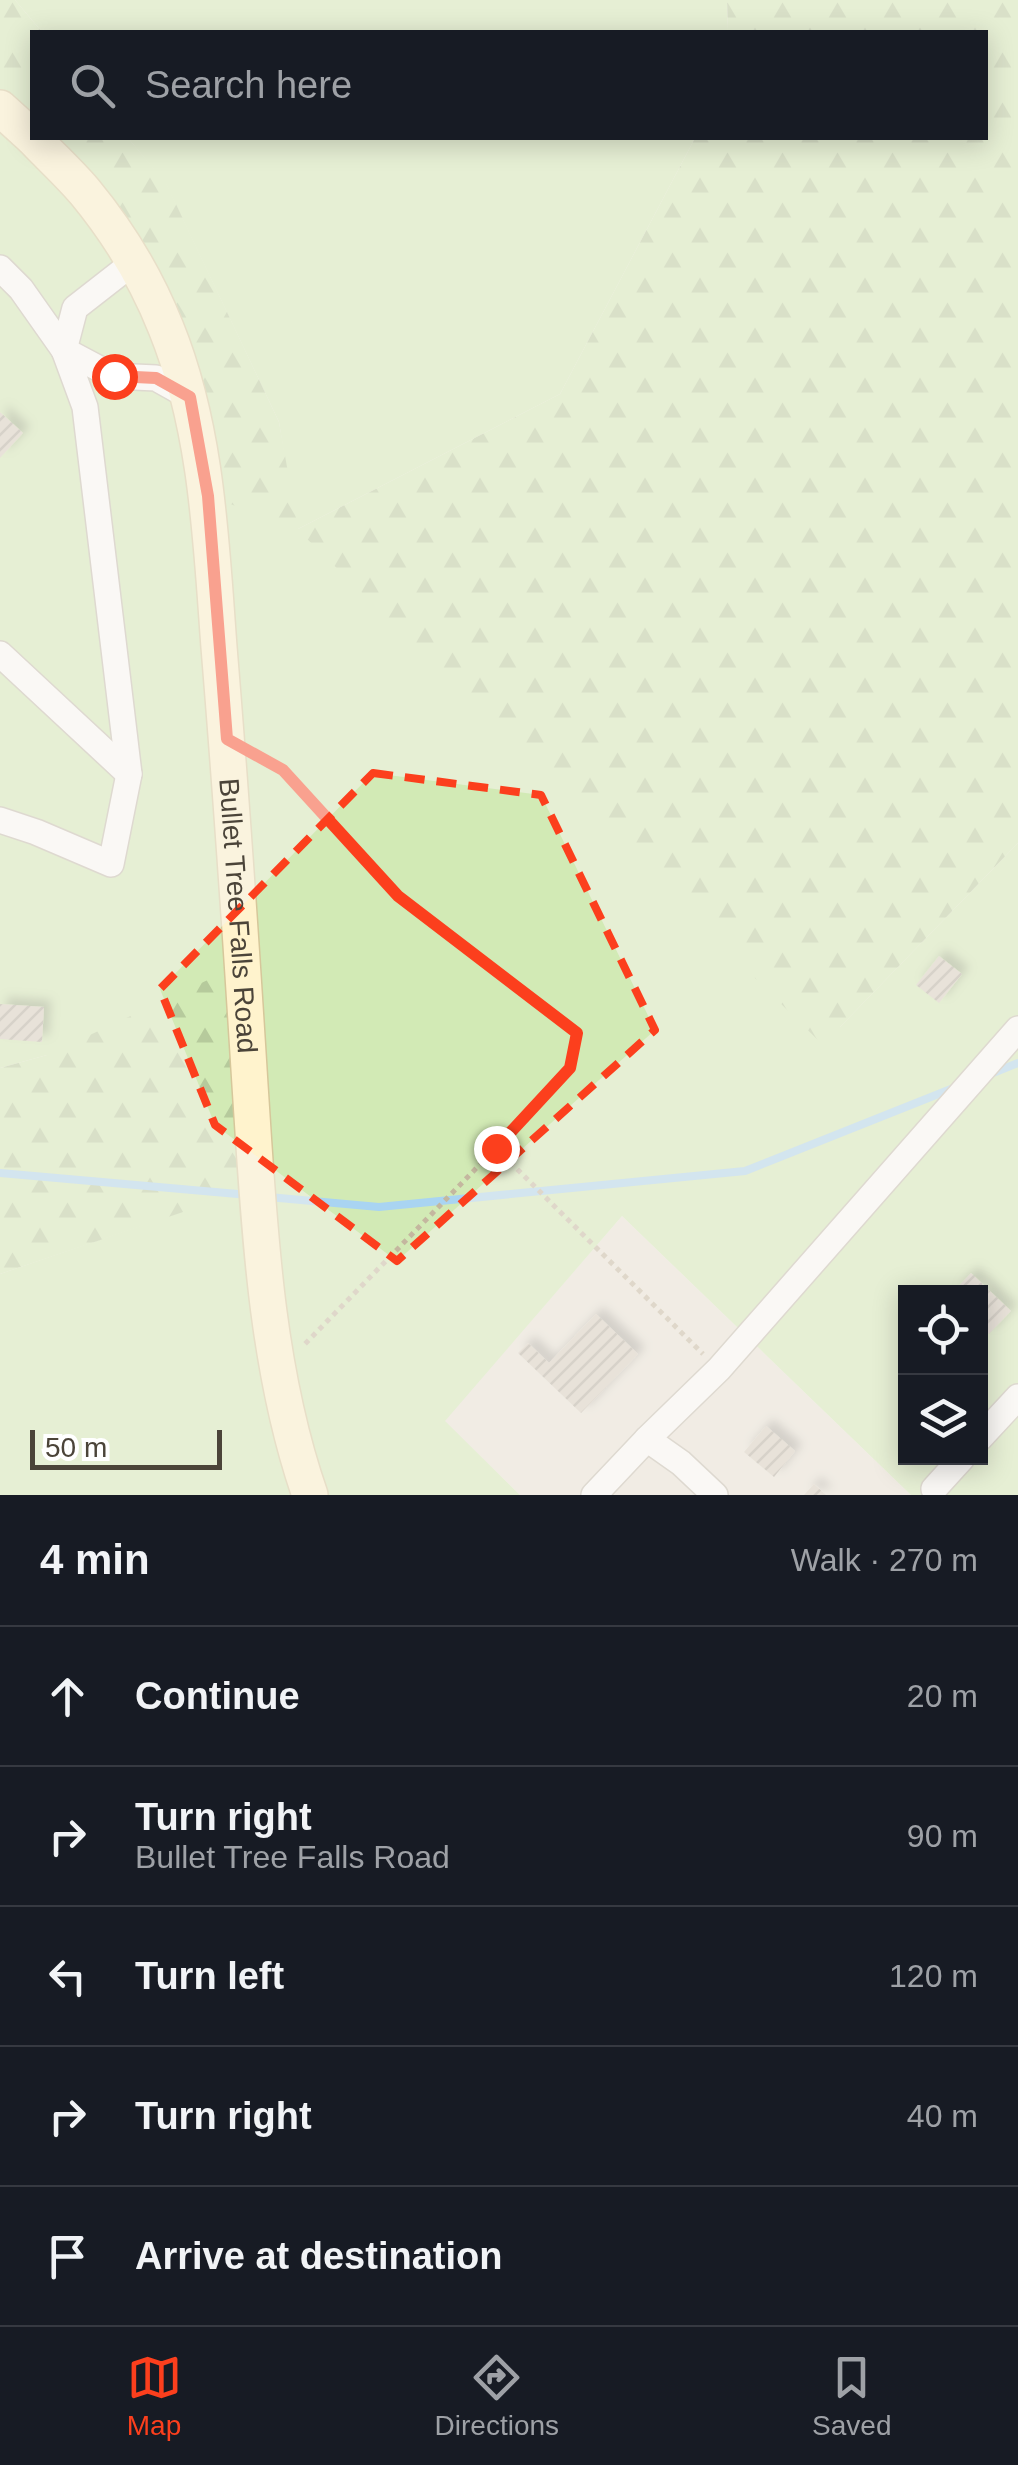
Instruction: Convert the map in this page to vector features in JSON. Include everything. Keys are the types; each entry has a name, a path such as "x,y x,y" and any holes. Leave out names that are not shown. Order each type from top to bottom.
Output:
{"main road":[{"name":"Bullet Tree Falls Road","path":"0,108 30,134"},
{"name":"Bullet Tree Falls Road","path":"36,140 86,193 134,262 166,328 190,397 208,496 257,1186 277,1373 310,1495"}],"street":[{"path":"64,350 75,308 134,262"},
{"path":"0,268 22,289 64,350 85,408 129,774 110,864 0,820"},
{"path":"64,350 114,376 156,378 190,397"},
{"path":"0,654 129,774"},
{"path":"594,1495 719,1369 1015,1037"},
{"path":"988,1429 1018,1397"},
{"path":"646,1439 682,1463 715,1495"},
{"path":"934,1489 956,1465"}],"path":[{"path":"227,739 283,770 398,896 577,1033 570,1068 277,1373"},
{"path":"496,1148 719,1369"}],"highlighted area":[{"path":"373,773 541,795 655,1030 397,1261 215,1125 160,989"}],"shaded area":[{"path":"622,1216 911,1495 520,1495 444,1421"}],"green space":[{"path":"0,0 15,0 40,30 30,30 30,135 0,108"},
{"path":"15,0 727,0 728,30 40,30"},
{"path":"727,0 1018,0 1018,843 821,1043 298,530 207,495 166,328 34,140 130,140 166,183 279,422 298,529 560,394 694,140 988,140 988,30 728,30"},
{"path":"0,108 34,140 296,529 279,422 166,184 130,140 694,140 560,394 298,529 840,1027 1018,843 1018,1495 911,1495 622,1216 445,1421 520,1495 0,1495 0,1274 257,1186 47,1055 0,1068"},
{"path":"242,964 257,1187 0,1274 0,1068 47,1055"}],"building":[{"path":"0,412 23,433 0,458"},
{"path":"939,956 962,974 939,1003 916,985"},
{"path":"0,1004 44,1007 42,1042 0,1039"},
{"path":"971,1273 984,1285 960,1285"},
{"path":"988,1289 1011,1311 988,1333"},
{"path":"596,1314 638,1354 581,1413 518,1353 528,1343 549,1363"},
{"path":"766,1426 795,1451 774,1477 744,1452"},
{"path":"814,1484 826,1495 804,1495"}],"waterway":[{"path":"993,1073 1018,1063"},
{"path":"268,1197 379,1207 745,1171 956,1087"},
{"path":"0,1173 249,1195"}],"route":[{"path":"114,376 156,378 190,397 208,496 227,739 283,770 398,896 577,1033 570,1068 496,1148"}]}
